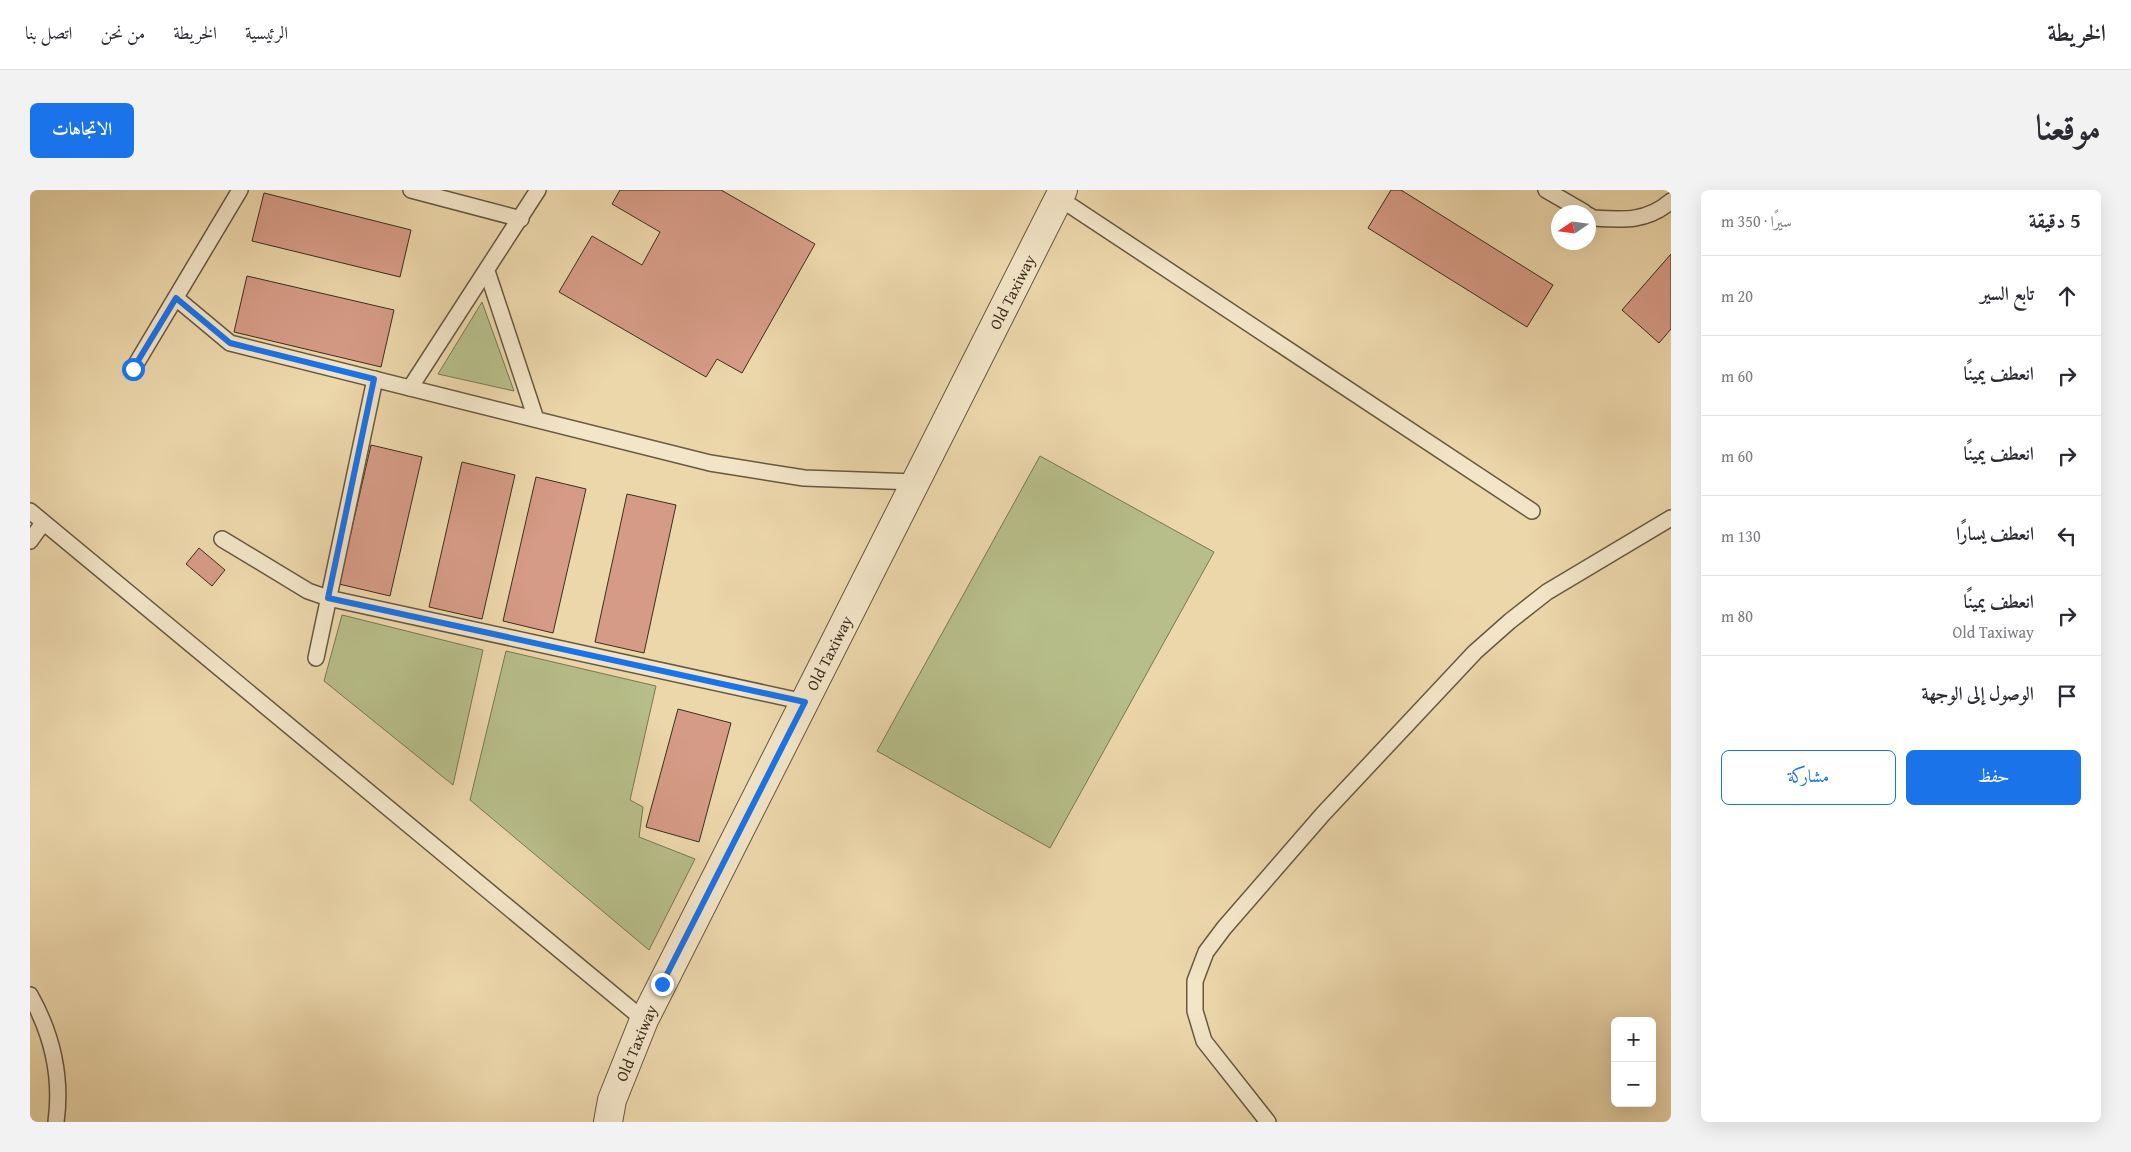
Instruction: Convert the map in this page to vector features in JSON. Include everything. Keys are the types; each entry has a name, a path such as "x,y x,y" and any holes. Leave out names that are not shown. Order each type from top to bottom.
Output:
{"street":[{"name":"Old Taxiway","path":"608,1122 612,1100 644,1020 1061,194"}],"lane":[{"path":"133,369 240,190"},
{"path":"411,190 521,219"},
{"path":"410,388 538,190"},
{"path":"1546,190 1572,205"},
{"path":"1061,194 1532,511"},
{"path":"1596,218 1627,221 1660,210 1671,201"},
{"path":"487,271 536,420"},
{"path":"176,298 230,343 536,420 710,463 804,478 915,482"},
{"path":"316,658 374,379"},
{"path":"30,511 644,1020"},
{"path":"1268,1122 1204,1041 1195,1011 1196,981 1206,952 1323,814 1475,652 1547,592 1671,518"},
{"path":"30,541 43,523"},
{"path":"222,539 308,590 328,598 805,702"},
{"path":"30,995 40,1012 52,1046 57,1075 56,1122"}],"green space":[{"path":"482,302 514,391 438,374"},
{"path":"1040,456 1214,552 1050,848 877,751"},
{"path":"342,615 483,650 453,785 324,681"},
{"path":"506,651 656,686 630,800 643,807 639,837 695,859 649,950 470,800"}],"building":[{"path":"620,190 721,190 815,244 742,373 717,359 706,377 559,292 592,236 642,265 660,232 612,204"},
{"path":"1391,190 1401,190 1553,285 1527,327 1368,228"},
{"path":"264,193 411,230 400,277 252,241"},
{"path":"1671,254 1671,329 1659,343 1622,310"},
{"path":"247,276 394,310 381,367 234,332"},
{"path":"371,445 422,457 390,596 339,584"},
{"path":"462,462 515,475 482,619 429,607"},
{"path":"536,477 586,489 553,633 503,621"},
{"path":"627,494 676,505 644,653 595,642"},
{"path":"199,548 225,570 212,586 186,564"},
{"path":"678,709 731,723 699,842 646,827"}],"route":[{"path":"133,369 176,298 230,343 374,379 328,598 805,702 662,984"}]}
